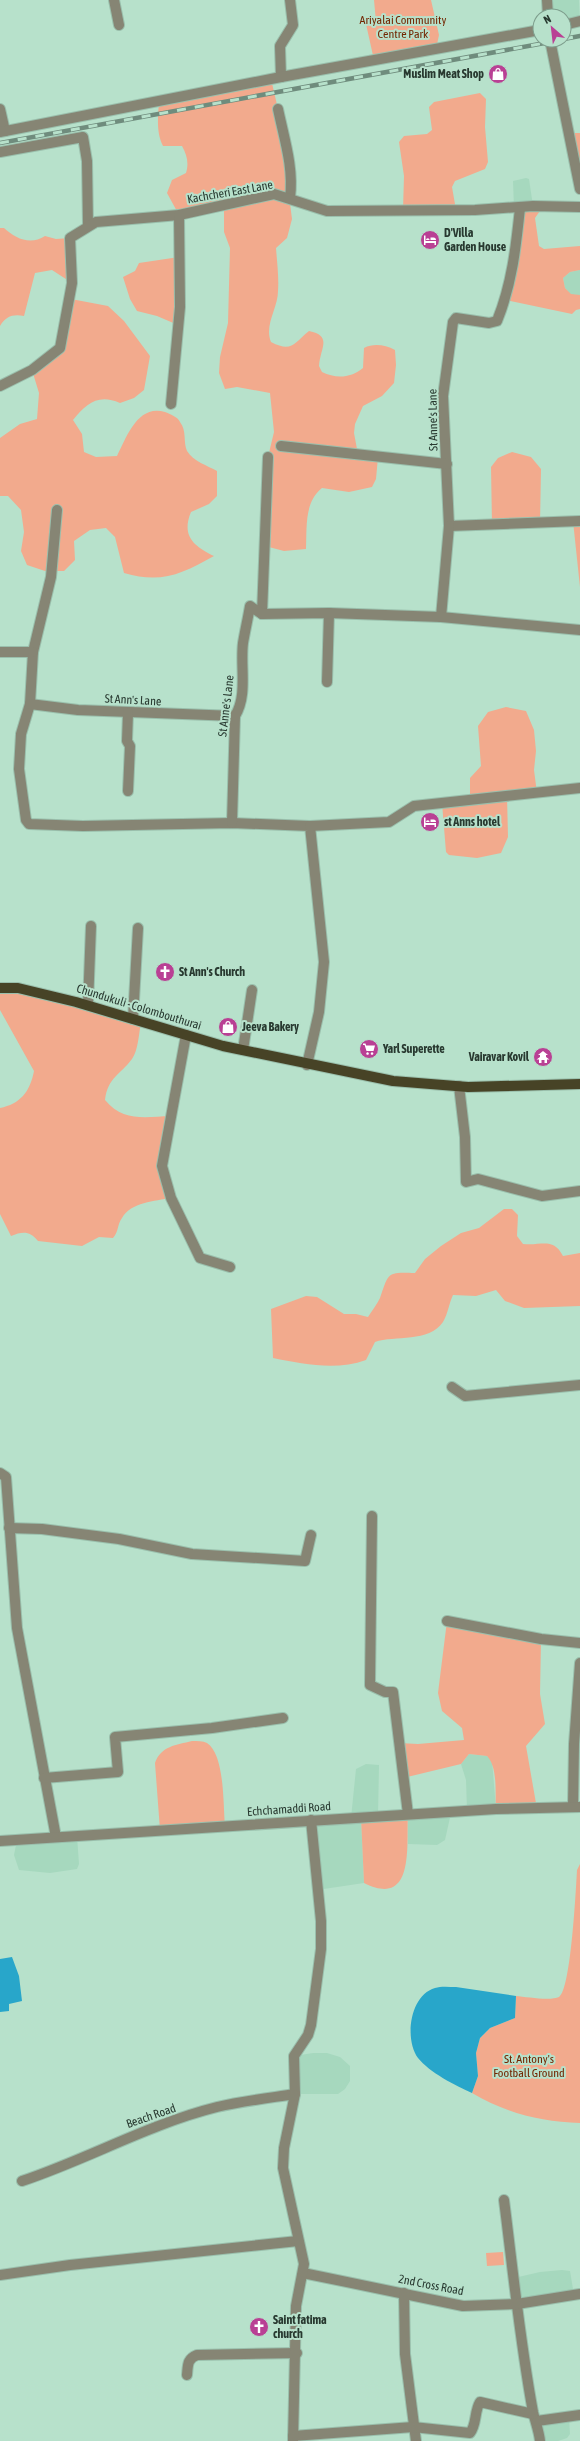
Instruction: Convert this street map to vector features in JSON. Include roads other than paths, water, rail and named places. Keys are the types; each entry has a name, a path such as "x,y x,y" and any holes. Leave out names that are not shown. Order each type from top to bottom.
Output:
{"main road":[{"name":"Chundukuli - Colombouthurai","path":"0,988 18,988 88,1005 186,1035 307,1065 409,1083 459,1086 580,1084"}],"street":[{"path":"114,0 119,25"},
{"path":"281,77 280,46 293,25 290,0"},
{"path":"0,109 2,131 281,77 532,31"},
{"path":"552,48 580,189"},
{"path":"278,109 292,185 290,198"},
{"path":"0,152 83,137 87,161 88,226"},
{"name":"Kachcheri East Lane","path":"0,386 32,370 60,348 72,283 70,238 96,222 179,215 274,194 327,211 580,208"},
{"name":"St Anne's Lane","path":"441,617 449,526 444,396 453,322 456,318 489,323 497,321 506,300 513,269 520,208"},
{"path":"171,404 180,307 179,215"},
{"path":"281,446 447,464"},
{"path":"262,614 268,457"},
{"path":"57,510 51,577 33,652 30,704 21,734 19,769 26,820 29,824 83,826 232,823 310,826 389,822 414,806 580,788"},
{"path":"449,526 580,521"},
{"name":"St Anne's Lane","path":"232,823 235,716 239,710 242,693 243,644 250,606 262,614 329,613 441,617 580,630"},
{"path":"327,682 329,613"},
{"path":"0,652 33,652"},
{"name":"St Ann's Lane","path":"30,704 128,713 235,716"},
{"path":"128,713 127,740 130,746 128,791"},
{"path":"307,1065 319,1012 324,962 310,826"},
{"path":"88,1005 91,926"},
{"path":"133,1019 138,928"},
{"path":"243,1050 252,990"},
{"path":"186,1035 162,1166 171,1198 200,1258 230,1267"},
{"path":"459,1086 465,1137 466,1182 478,1179 542,1196 580,1191"},
{"path":"452,1387 465,1396 580,1385"},
{"path":"0,1473 6,1477 17,1628 56,1837"},
{"path":"372,1516 370,1685 385,1692 394,1692 408,1814"},
{"path":"9,1528 42,1529 119,1539 192,1554 305,1561 310,1535"},
{"path":"447,1621 540,1639 580,1643"},
{"path":"576,1807 574,1744 580,1663"},
{"path":"44,1778 118,1772 115,1737 283,1718"},
{"name":"Echchamaddi Road","path":"0,1841 496,1808 576,1807"},
{"path":"311,1820 321,1949 311,2025 308,2035 294,2056 295,2094 284,2148 283,2168 304,2264 296,2306 297,2353 293,2439 413,2427 470,2432 474,2428 476,2409 480,2402 535,2418 580,2415"},
{"name":"Beach Road","path":"22,2181 58,2169 130,2137 217,2107 295,2094"},
{"path":"504,2200 517,2304 540,2441"},
{"path":"0,2275 70,2264 298,2241"},
{"name":"2nd Cross Road","path":"303,2273 463,2306 517,2304 580,2294"},
{"path":"404,2293 405,2354 413,2427 416,2441"},
{"path":"187,2376 188,2362 191,2357 197,2355 297,2353"}],"water":[{"path":"12,1957 19,1976 22,2001 9,2004 9,2011 0,2012 0,1959"},
{"path":"456,1987 516,1996 515,2018 490,2028 480,2038 476,2053 478,2076 472,2093 443,2078 423,2063 418,2058 411,2040 412,2018 420,1999 427,1992 435,1988"}],"railway":[{"path":"572,38 580,36"},
{"path":"0,143 532,45"}],"place":[{"name":"Muslim Meat Shop","path":"498,74"},
{"name":"D'Villa Garden House","path":"430,240"},
{"name":"st Anns hotel","path":"430,822"},
{"name":"St Ann's Church","path":"165,972"},
{"name":"Jeeva Bakery","path":"228,1027"},
{"name":"Yarl Superette","path":"369,1049"},
{"name":"Vairavar Kovil","path":"543,1057"},
{"name":"Saint fatima church","path":"259,2327"}],"park label":[{"name":"Ariyalai Community Centre Park","path":"403,27"},
{"name":"St. Antony's Football Ground","path":"529,2066"}]}
